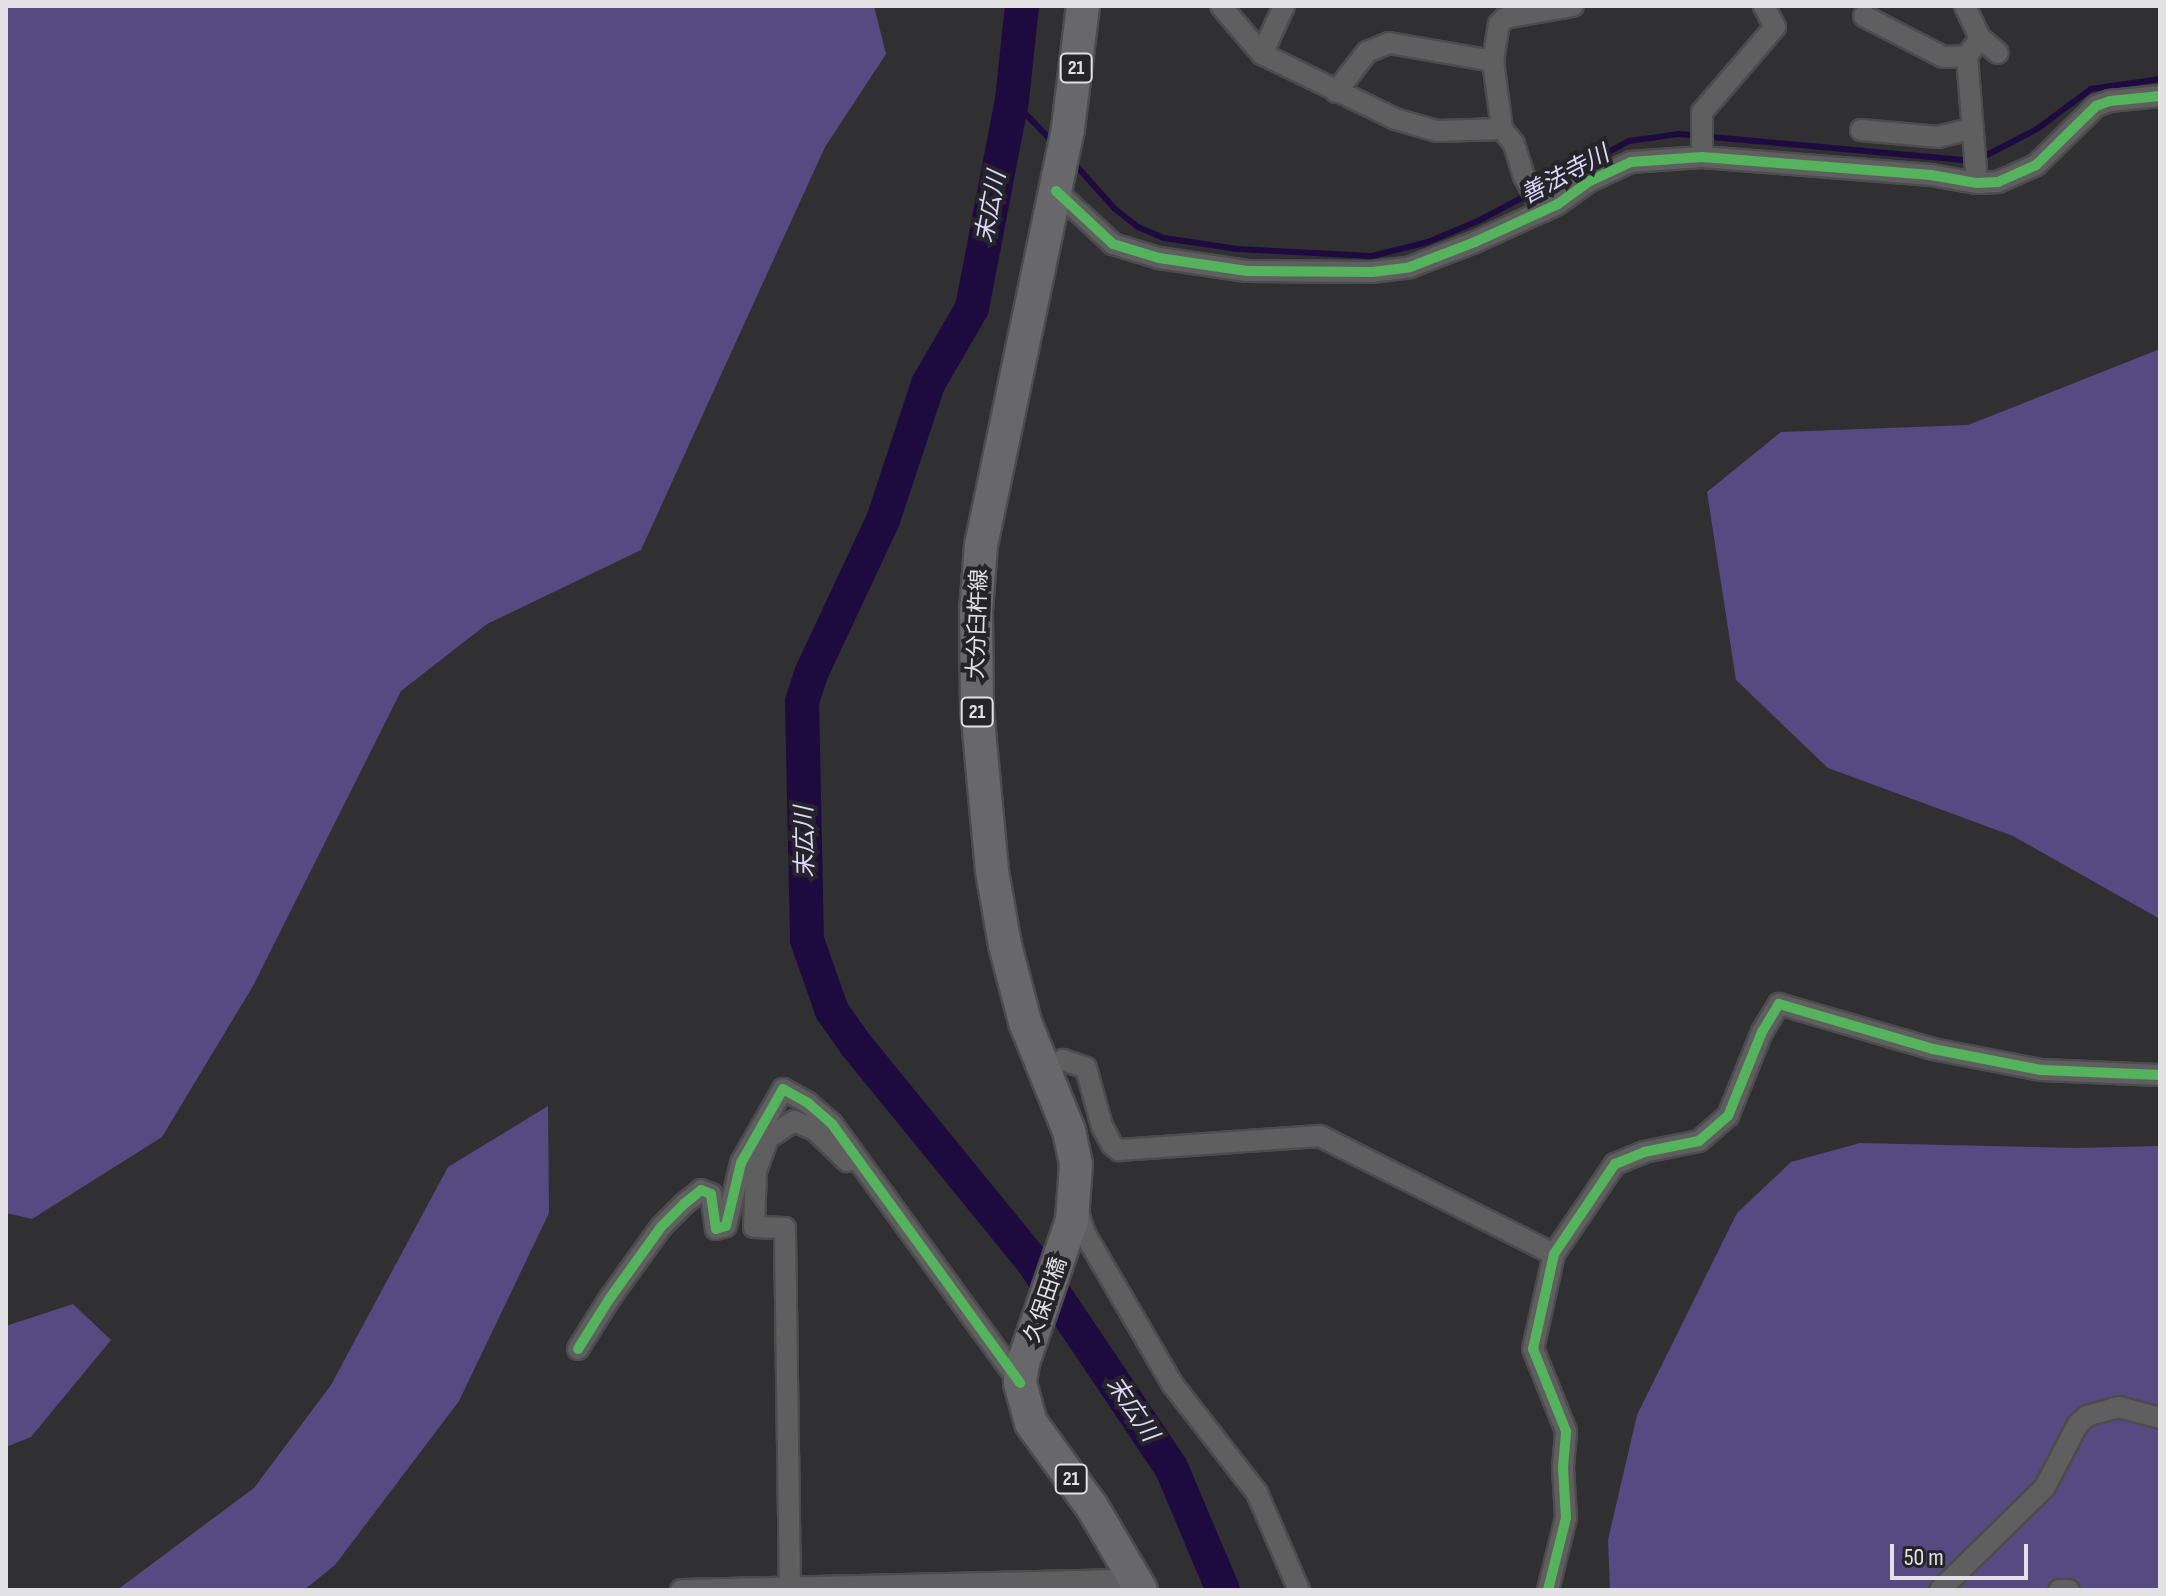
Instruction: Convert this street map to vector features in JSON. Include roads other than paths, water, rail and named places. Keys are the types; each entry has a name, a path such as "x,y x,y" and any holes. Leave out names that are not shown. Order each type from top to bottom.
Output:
{"main road":[{"name":"大分臼杵線","path":"1068,1237 1075,1206 1072,1145 1021,1007 992,871 977,709 976,611 981,545 1068,129 1083,6"},
{"name":"久保田橋","path":"1022,1373 1068,1237"},
{"name":"21","path":"1022,1373 1031,1423 1092,1507 1138,1585"}],"street":[{"path":"1221,6 1262,54 1336,92 1421,129 1502,129"},
{"path":"1262,54 1284,6"},
{"path":"1541,208 1524,176 1514,144 1502,129 1493,61 1499,24 1505,18 1573,6"},
{"path":"1702,154 1702,112 1772,34 1774,20 1764,6"},
{"path":"1965,6 1980,38 1998,53"},
{"path":"1864,16 1943,57 1967,56"},
{"path":"1976,178 1967,56 1980,38"},
{"path":"1336,92 1367,52 1389,43 1493,61"},
{"path":"1057,186 1099,233 1124,248 1159,258 1247,271 1356,274 1403,269 1475,242 1541,208 1570,198 1590,181 1631,162 1702,154 1998,182 2036,165 2096,106 2110,101 2160,96"},
{"path":"1861,130 1938,137 1971,134"},
{"path":"1548,1590 1566,1518 1563,1467 1566,1431 1533,1349 1554,1254 1615,1164 1644,1152 1699,1141 1728,1116 1762,1032 1779,1004 1933,1049 2041,1070 2160,1075"},
{"path":"1043,1068 1063,1060 1086,1068 1102,1126 1112,1145 1119,1150 1320,1136 1554,1254"},
{"path":"578,1349 661,1227 692,1197 701,1190 711,1194 716,1229 726,1226 741,1163 783,1089 808,1103 832,1124 1022,1373"},
{"path":"790,1589 785,1228 754,1227 756,1171 762,1146 786,1125 794,1121 803,1123 815,1130 887,1200"},
{"path":"1075,1206 1085,1234 1173,1385 1257,1493 1299,1590"},
{"path":"1940,1590 2045,1487 2078,1424 2087,1416 2119,1407 2160,1418"},
{"path":"681,1590 1138,1585"},
{"path":"2059,1590 2069,1590"}],"waterway":[{"name":"末広川","path":"1022,6 1012,100 972,308 928,384 883,520 811,674 802,702 807,940 832,1011 856,1045 1033,1262 1171,1467 1223,1590"},
{"name":"善法寺川","path":"1072,161 1115,209 1138,227 1164,238 1237,249 1372,256 1428,242 1480,220 1629,141 1678,134 1961,160 1983,157 2037,129 2091,89 2160,79"},
{"name":"善法寺川","path":"1012,100 1055,144"}]}
